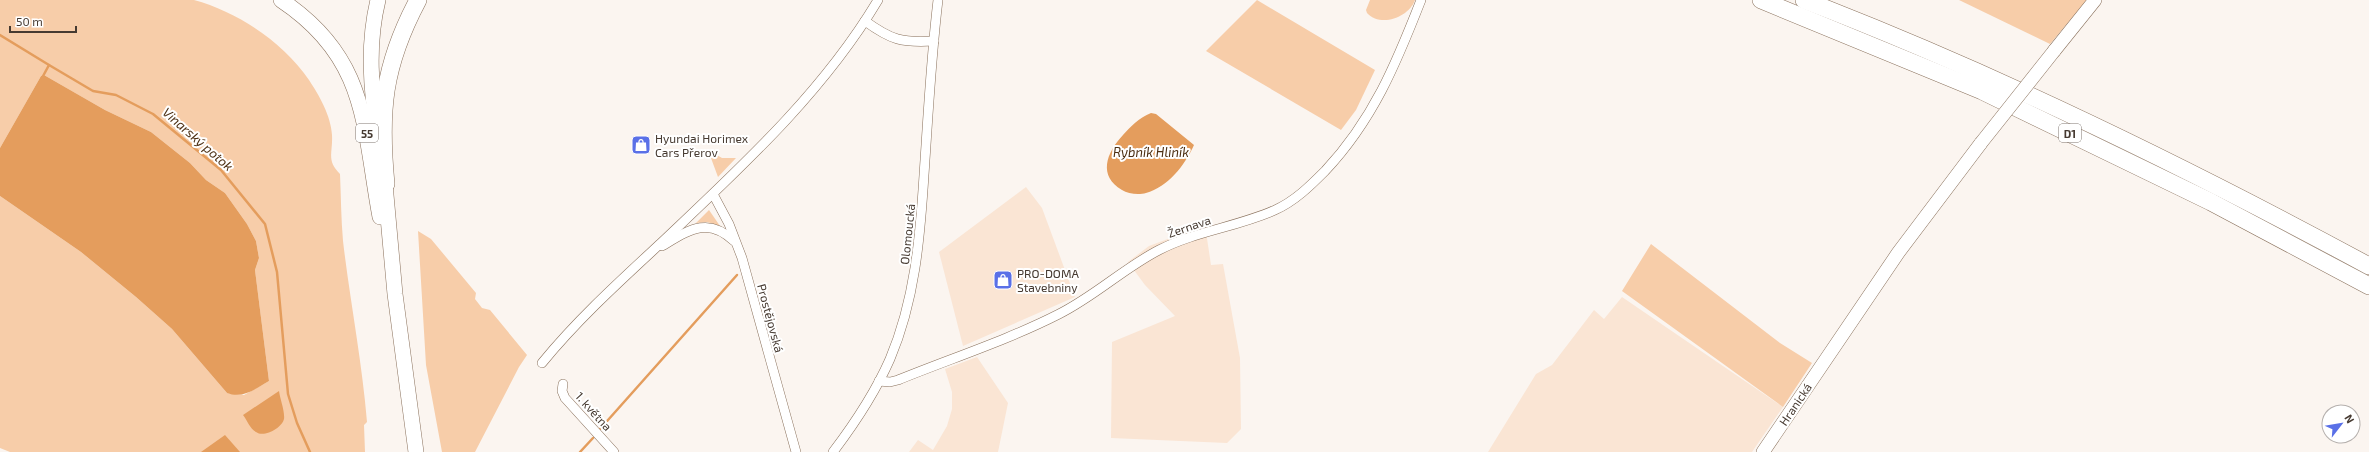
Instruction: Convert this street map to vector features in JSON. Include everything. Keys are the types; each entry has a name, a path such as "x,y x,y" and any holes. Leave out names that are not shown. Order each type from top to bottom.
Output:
{"highway":[{"path":"386,184 382,120 387,77 399,40 418,0"},
{"name":"D1","path":"1762,0 1982,91 2212,202 2369,286"},
{"name":"D1","path":"1804,0 1953,61 2081,118 2369,266"}],"main road":[{"name":"55","path":"281,0 309,21 328,42 343,63 358,94 368,135 374,186 395,294"},
{"name":"55","path":"378,0 372,37 371,78 386,184 395,294 416,452"},
{"name":"Hranická","path":"1763,452 1898,253 1981,143 2095,0"}],"street":[{"path":"542,363 579,322 713,194 813,91 865,21 878,0"},
{"name":"Olomoucká","path":"833,452 857,419 880,381 901,327 917,262 938,0"},
{"name":"Žernava","path":"880,381 890,382 898,380 1047,320 1088,298 1146,257 1160,249 1183,239 1262,215 1294,199 1311,185 1337,158 1372,111 1393,71 1421,0"},
{"path":"865,21 896,40 907,42 934,41"},
{"name":"Prostějovská","path":"713,194 724,212 737,243 796,452"},
{"path":"646,257 685,232 699,227 721,231 737,243"},
{"name":"1. května","path":"563,384 562,391 565,398 614,452"}],"shaded area":[{"path":"0,0 194,0 227,12 258,30 273,41 298,66 313,86 327,113 332,135 331,156 333,165 340,174 343,241 367,422 364,425 365,452 10,452 0,448 0,196 81,252 136,297 172,329 227,393 244,395 269,381 255,270 259,258 256,241 247,224 225,193 206,180 190,163 151,132 105,110 44,75 41,76 0,148"},
{"path":"1257,0 1375,70 1356,110 1341,130 1206,51"},
{"path":"1370,0 1415,0 1412,6 1401,16 1387,20 1380,20 1367,13 1366,10"},
{"path":"1959,0 2087,0 2050,44"},
{"path":"708,150 722,158 736,158 718,177"},
{"path":"1026,187 1042,208 1075,297 963,346 939,252"},
{"path":"709,210 720,226 707,222 696,223"},
{"path":"1205,225 1211,265 1223,264 1240,358 1241,429 1227,443 1111,438 1112,342 1175,316 1145,285 1128,262 1149,246"},
{"path":"418,231 431,239 476,293 475,299 482,308 490,310 527,355 519,367 475,452 442,452 426,365"},
{"path":"1651,244 1780,343 1812,363 1783,407 1622,291"},
{"path":"1622,297 1783,407 1752,452 1488,452 1536,374 1552,365 1594,310 1604,319"},
{"path":"977,357 1008,403 998,452 909,452 918,440 933,450 947,426 952,409 952,392 945,369"}],"water":[{"path":"44,75 105,110 151,132 190,163 206,180 225,193 247,224 256,241 259,258 255,270 269,381 244,394 233,395 227,393 172,329 136,297 81,252 0,196 0,148 41,76"},
{"name":"Rybník Hliník","path":"1151,113 1156,114 1194,145 1181,167 1162,186 1143,194 1134,194 1122,190 1114,184 1107,171 1107,164 1112,149 1129,128"},
{"path":"279,391 284,412 283,422 276,429 268,433 259,434 250,427 243,415"},
{"path":"225,435 240,452 201,452"}],"waterway":[{"path":"0,35 49,65"},
{"name":"Vinarský potok","path":"42,78 49,65 93,91 116,95 153,114 221,170 265,224 277,272 288,394 297,423 310,452"},
{"path":"600,429 737,275"},
{"path":"580,452 593,438"}],"place":[{"name":"Hyundai Horimex Cars Přerov","path":"641,145"},
{"name":"PRO-DOMA Stavebniny","path":"1003,280"}]}
